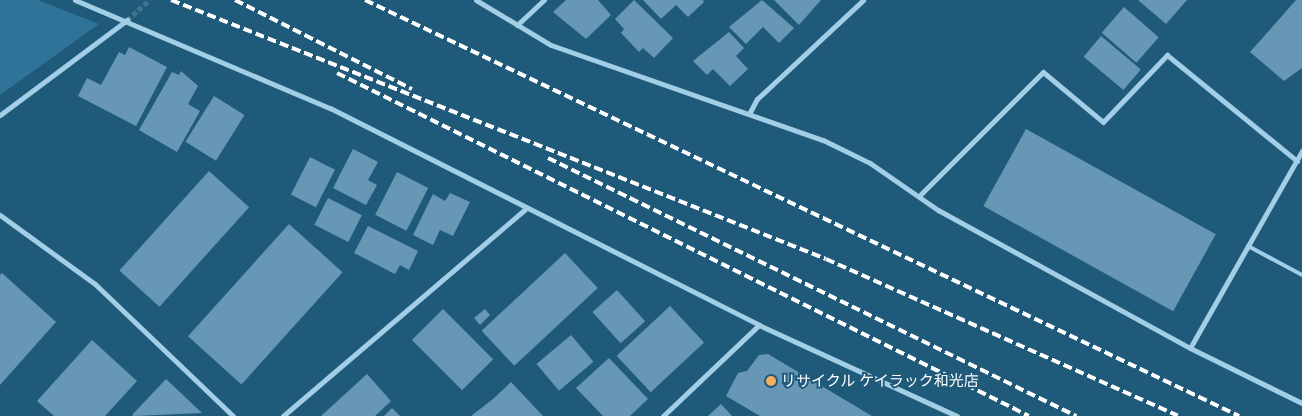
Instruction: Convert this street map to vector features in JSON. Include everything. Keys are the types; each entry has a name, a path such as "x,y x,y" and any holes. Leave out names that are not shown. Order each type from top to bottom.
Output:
{"street":[{"path":"75,0 127,20 330,108 524,209 759,325 957,416"},
{"path":"476,0 551,45 750,112 870,163 938,210 1190,348 1302,403"},
{"path":"517,25 544,0"},
{"path":"750,112 757,99 863,0"},
{"path":"0,115 127,20"},
{"path":"920,196 1043,72 1103,122 1167,55 1297,161"},
{"path":"1190,348 1302,151"},
{"path":"283,416 524,209"},
{"path":"0,215 95,284 233,416"},
{"path":"663,416 759,325"}],"lane":[{"path":"1248,246 1302,275"}],"shaded area":[{"path":"0,0 38,0 99,24 0,95"}],"building":[{"path":"566,0 598,0 611,15 586,39 553,12"},
{"path":"634,0 673,38 654,58 643,48 639,52 621,33 624,29 615,19"},
{"path":"643,0 703,0 704,2 688,17 676,5 661,19"},
{"path":"762,0 794,28 779,43 763,27 746,44 729,27"},
{"path":"774,0 821,0 799,25"},
{"path":"1138,0 1187,0 1166,24"},
{"path":"1296,0 1302,0 1302,68 1284,81 1250,52"},
{"path":"1124,7 1159,37 1136,63 1102,33"},
{"path":"729,32 744,48 736,56 748,69 730,86 713,69 707,75 693,61"},
{"path":"1101,36 1141,69 1123,90 1084,57"},
{"path":"129,47 167,67 136,126 78,96 87,78 101,85 119,52 125,55"},
{"path":"181,71 198,86 188,104 200,111 177,152 139,130 172,72 179,75"},
{"path":"214,96 245,115 216,161 185,142"},
{"path":"1026,129 1216,234 1173,311 983,206"},
{"path":"353,149 378,162 368,180 377,185 366,205 333,188"},
{"path":"310,157 335,170 316,207 291,194"},
{"path":"209,171 249,207 159,307 119,271"},
{"path":"397,172 428,188 406,231 375,215"},
{"path":"450,193 470,202 453,236 440,230 433,245 413,235 433,194 445,201"},
{"path":"328,198 362,215 348,242 314,225"},
{"path":"289,224 343,272 241,384 188,336"},
{"path":"368,226 418,251 409,270 400,265 395,274 354,253"},
{"path":"565,253 598,288 514,366 482,331"},
{"path":"2,273 56,322 0,385 0,275"},
{"path":"617,290 645,321 621,343 592,312"},
{"path":"670,306 704,343 651,392 617,356"},
{"path":"443,309 493,359 462,390 412,340"},
{"path":"485,309 490,315 480,325 474,318"},
{"path":"571,335 593,362 559,391 537,364"},
{"path":"92,340 137,381 105,416 54,416 37,401"},
{"path":"768,354 872,416 760,416 726,396 738,373 747,371 759,355"},
{"path":"609,358 648,399 630,416 603,416 576,388"},
{"path":"367,374 391,401 375,416 321,416"},
{"path":"166,379 202,413 132,415"},
{"path":"511,382 543,416 471,416 493,399"},
{"path":"721,404 732,416 708,416"},
{"path":"392,408 400,416 384,416"}],"tunnel":[{"path":"127,20 149,0"}],"railway":[{"path":"171,0 826,259 1178,416"},
{"path":"235,0 412,89"},
{"path":"365,0 1239,416"},
{"path":"337,73 1029,416"},
{"path":"548,158 1076,416"}],"place":[{"name":"リサイクル ケイラック和光店","path":"771,381"}]}
